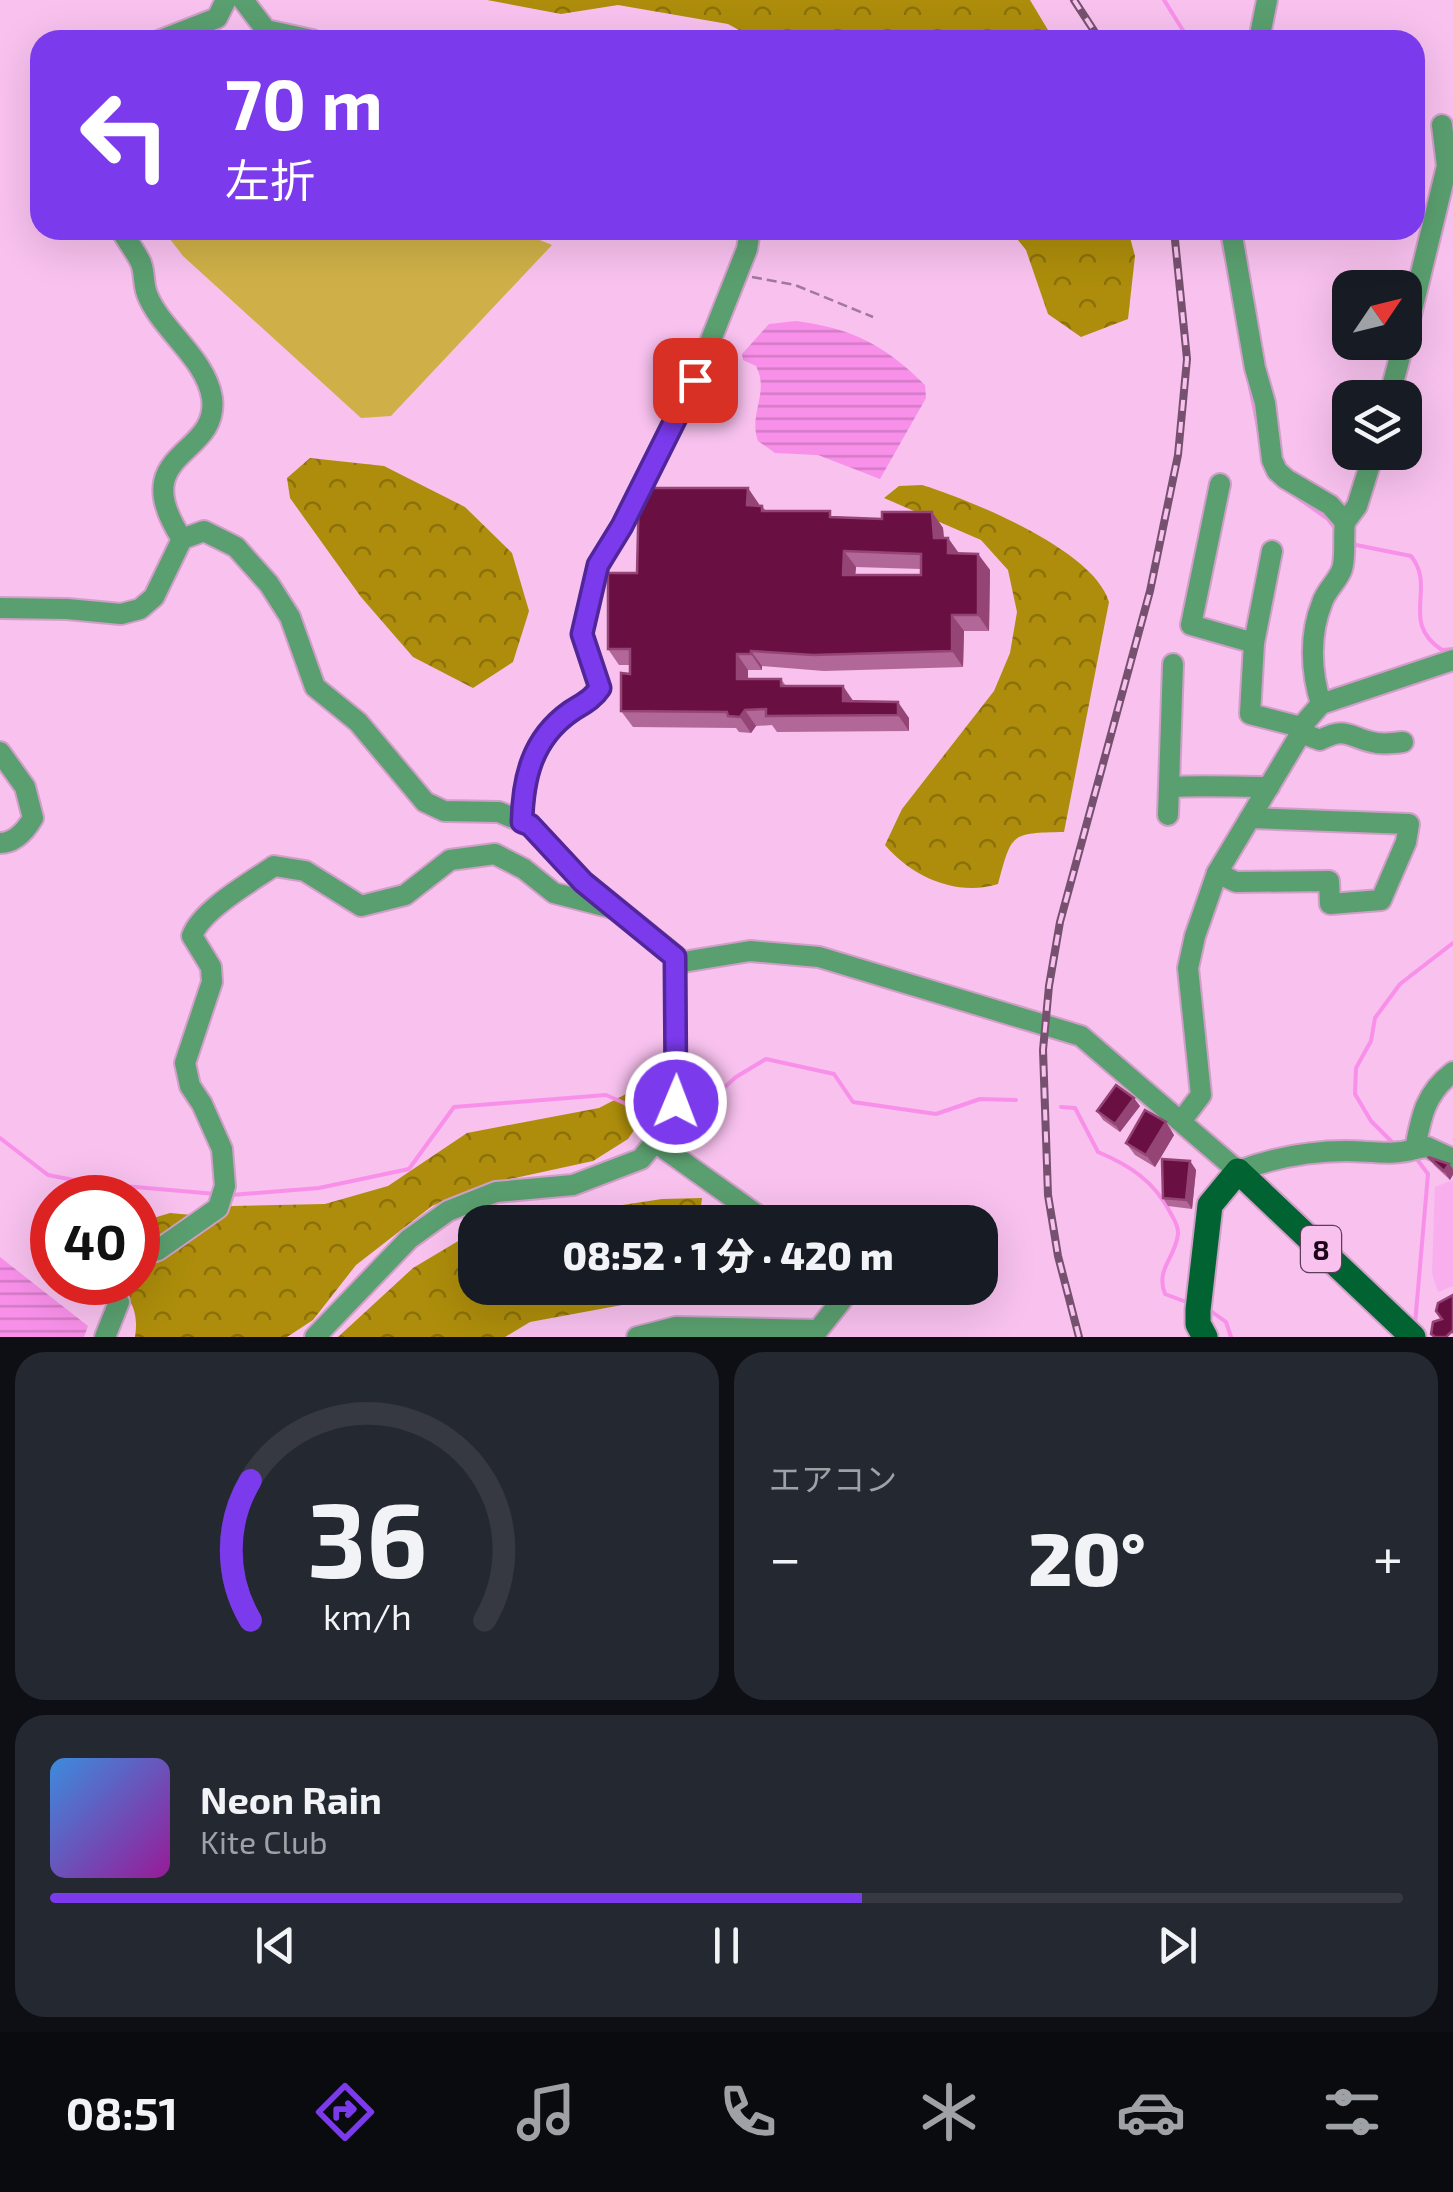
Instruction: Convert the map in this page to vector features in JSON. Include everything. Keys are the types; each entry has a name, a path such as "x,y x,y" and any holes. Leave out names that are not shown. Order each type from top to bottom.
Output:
{"main road":[{"path":"1205,1337 1198,1324 1198,1305 1210,1205 1238,1170"},
{"name":"8","path":"1238,1170 1409,1332"}],"street":[{"path":"186,30 217,18 226,0"},
{"path":"243,0 266,30"},
{"path":"1261,30 1267,0"},
{"path":"1421,270 1447,166 1442,125"},
{"path":"127,240 143,266 147,295 197,365 211,392 213,412 203,434 166,469 163,488 171,522 182,539"},
{"path":"522,822 523,790 534,751 556,724 594,697 600,688 582,634 598,565 622,526 695,380 748,240"},
{"path":"1232,240 1265,403 1272,460 1286,479 1330,506 1344,531"},
{"path":"1321,704 1313,664 1314,632 1323,599 1340,574 1344,531 1368,470"},
{"path":"1220,484 1191,626 1254,643"},
{"path":"0,608 67,608 121,614 140,609 154,597 182,539 204,531 236,547 269,584 290,617 314,686 358,722 425,802 444,811 499,812 530,825 583,882 683,962 750,951 819,957 1081,1036 1238,1170 1274,1158 1330,1151 1395,1155 1427,1147 1453,1159"},
{"path":"1272,551 1254,643 1250,714 1320,740 1335,732 1345,732 1377,743 1403,742"},
{"path":"1182,1120 1201,1095 1188,968 1217,872 1301,730 1321,704 1453,660"},
{"path":"1168,815 1173,664"},
{"path":"0,752 25,786 34,818 25,832 0,843"},
{"path":"1169,787 1268,787"},
{"path":"1217,872 1236,882 1329,881 1330,904 1381,900 1410,824 1250,818"},
{"path":"160,1249 218,1208 225,1186 222,1149 190,1086 185,1063 212,982 210,967 192,936 195,926 222,902 274,866 305,871 361,906 405,895 450,860 495,854 524,869 554,893 615,908"},
{"path":"315,1337 409,1239 448,1211 496,1192 574,1184 641,1159 676,1102 675,957"},
{"path":"1415,1150 1426,1100 1453,1072"},
{"path":"654,1142 742,1205"},
{"path":"105,1337 117,1305"},
{"path":"637,1337 676,1327 818,1330 838,1305"}],"path":[{"path":"737,274 795,285 873,318"}],"shaded area":[{"path":"171,240 540,240 552,245 391,416 361,418 183,256"},
{"path":"796,321 834,328 867,341 925,385 926,398 880,479 818,455 775,453 758,441 755,422 760,376 756,366 743,360 742,354 769,324"},
{"path":"1453,1180 1453,1286 1438,1292 1432,1273 1435,1187"},
{"path":"0,1257 30,1281 30,1305 61,1305 88,1326 84,1337 0,1337"}],"green space":[{"path":"487,0 1030,0 1048,30 739,30 728,24 618,5 561,14"},
{"path":"1018,240 1131,240 1135,256 1128,319 1081,337 1048,314 1026,250"},
{"path":"310,458 384,466 465,507 512,553 529,611 513,662 473,688 413,657 361,597 290,498 287,478"},
{"path":"922,485 1000,515 1057,546 1099,583 1109,602 1064,832 1033,833 1016,839 998,884 982,887 951,886 922,875 885,845 902,809 994,691 1010,653 1017,612 1008,570 981,540 884,498 899,486"},
{"path":"628,1093 646,1104 628,1139 593,1161 483,1185 432,1206 356,1265 313,1320 287,1337 135,1337 132,1305 160,1305 160,1216 192,1215 233,1206 325,1204 388,1186 467,1133 599,1108"},
{"path":"702,1198 701,1205 622,1205"},
{"path":"458,1241 458,1305 622,1305 530,1322 505,1337 338,1337 413,1268"}],"building":[{"path":"639,488 748,488 747,505 762,506 762,511 830,511 830,517 882,519 882,512 932,512 934,538 948,538 948,553 978,554 978,615 952,615 952,651 737,654 737,679 781,679 781,686 843,686 843,701 898,702 898,715 766,716 766,709 745,710 740,717 728,716 727,712 621,711 621,673 630,674 630,649 608,649 608,573 637,573","holes":["844,551 921,554 921,575 843,575"]},
{"path":"1116,1085 1134,1098 1115,1124 1097,1111"},
{"path":"1145,1110 1166,1122 1146,1155 1126,1143"},
{"path":"1428,1157 1449,1164 1444,1171"},
{"path":"1162,1159 1190,1161 1186,1200 1163,1198"},
{"path":"1453,1295 1453,1333 1435,1337 1431,1334 1433,1322 1442,1319 1436,1311 1438,1303"}],"waterway":[{"path":"1164,0 1183,30"},
{"path":"1222,240 1225,255"},
{"path":"1250,387 1259,432"},
{"path":"1263,461 1271,479"},
{"path":"1291,493 1328,519 1337,531"},
{"path":"1351,544 1411,556 1421,580 1423,628 1442,650 1453,649"},
{"path":"1395,1145 1371,1121 1355,1094 1356,1068 1371,1041 1375,1018 1400,984 1453,943"},
{"path":"677,1115 692,1116 736,1077 766,1059 834,1074 853,1102 936,1114 980,1099 1016,1100"},
{"path":"231,1195 319,1188 409,1169 454,1107 606,1095 631,1106 663,1112"},
{"path":"1061,1107 1075,1108 1098,1152 1140,1175 1164,1201 1178,1231 1164,1270 1165,1294 1189,1303"},
{"path":"0,1138 48,1175 89,1183 216,1194"},
{"path":"1415,1324 1428,1174 1416,1158"},
{"path":"1208,1309 1226,1322 1231,1337"}],"railway":[{"path":"1074,0 1094,30"},
{"path":"1079,1337 1058,1256 1048,1195 1043,1050 1060,922 1150,591 1178,455 1187,359 1175,240"}],"route":[{"path":"676,1102 675,957 583,882 530,825 522,822 523,790 534,751 556,724 594,697 600,688 582,634 598,565 622,526 695,380"}]}
